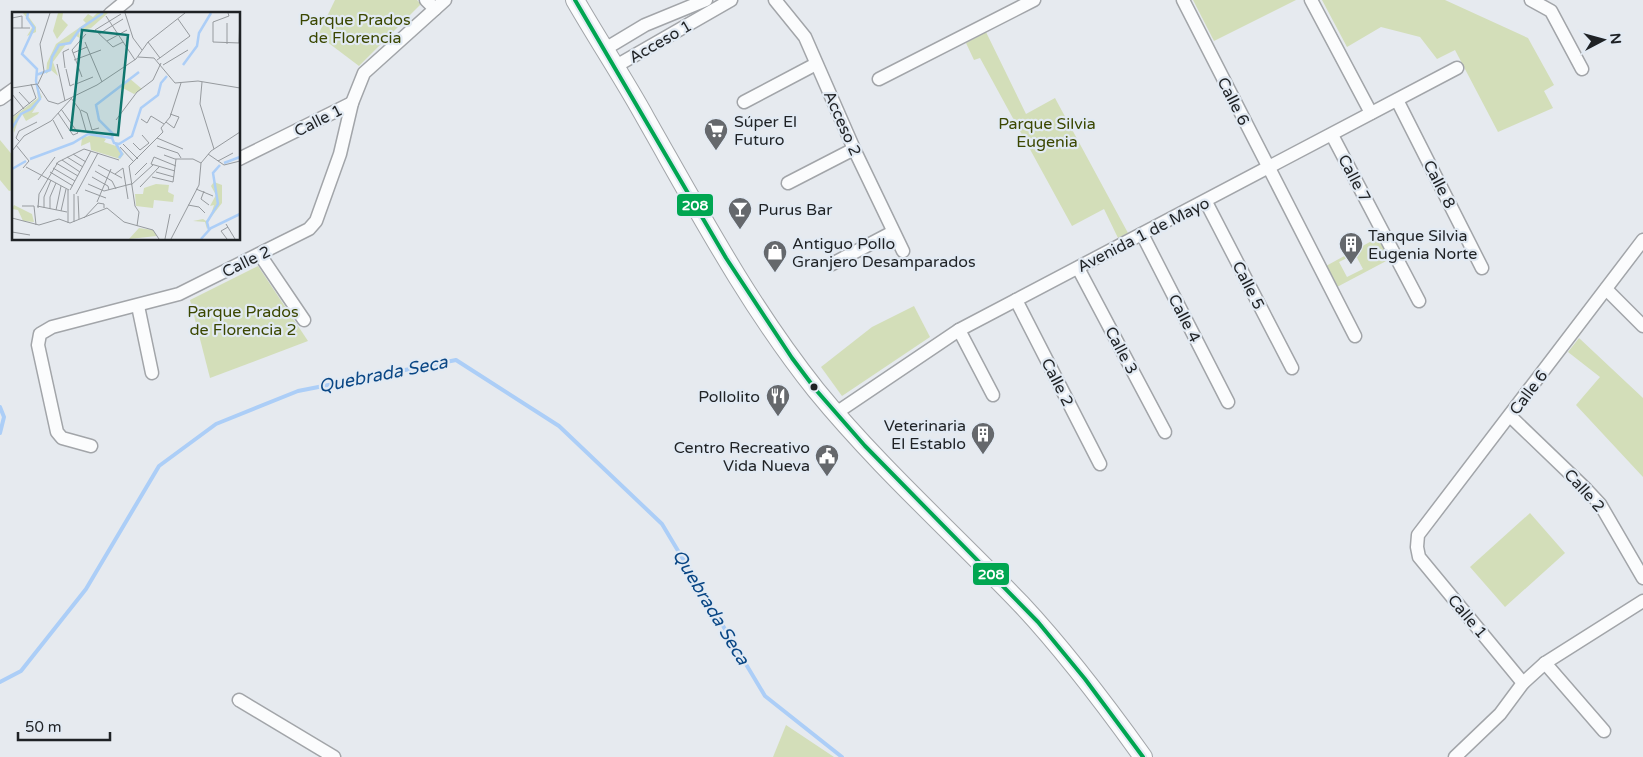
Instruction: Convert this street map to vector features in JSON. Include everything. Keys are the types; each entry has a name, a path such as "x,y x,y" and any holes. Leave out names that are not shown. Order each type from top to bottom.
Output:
{"main road":[{"path":"576,0 616,66 692,203 749,297 779,341 836,413 1021,605 1062,651 1143,757"}],"street":[{"path":"113,12 128,0"},
{"name":"Calle 1","path":"240,158 352,102 364,73 430,5 446,0"},
{"path":"565,0 587,21"},
{"name":"Acceso 1","path":"605,50 631,33 663,18 694,7 706,0"},
{"name":"Acceso 1","path":"616,66 731,0"},
{"name":"Acceso 2","path":"775,0 805,38 854,149 903,251"},
{"path":"879,80 1034,0"},
{"name":"Calle 6","path":"1183,0 1355,336"},
{"path":"1311,0 1371,113"},
{"path":"1530,0 1551,11 1582,69"},
{"path":"694,7 701,18"},
{"path":"631,33 642,51"},
{"path":"744,102 816,64"},
{"name":"Avenida 1 de Mayo","path":"836,413 959,330 1269,169 1458,68"},
{"path":"0,100 12,91"},
{"name":"Calle 8","path":"1397,100 1482,268"},
{"name":"Calle 2","path":"92,446 62,438 57,432 38,345 40,334 52,327 179,294 309,229 316,221 340,154 352,102"},
{"name":"Calle 7","path":"1332,135 1419,301"},
{"path":"788,183 854,149"},
{"name":"Calle 5","path":"1206,202 1292,368"},
{"path":"832,264 893,232"},
{"name":"Calle 4","path":"1142,234 1228,402"},
{"name":"Calle 6","path":"1416,547 1418,535 1643,240"},
{"path":"260,254 304,320"},
{"name":"Calle 3","path":"1078,268 1165,432"},
{"path":"1606,289 1643,326"},
{"name":"Calle 2","path":"1016,300 1100,464"},
{"path":"138,306 152,373"},
{"path":"959,330 993,395"},
{"name":"Calle 2","path":"1510,416 1600,504 1643,578"},
{"name":"Calle 1","path":"1416,547 1420,557 1523,682"},
{"path":"1455,757 1500,714 1523,682 1545,662 1643,602"},
{"path":"1545,662 1604,731"},
{"path":"239,700 334,757"}],"green space":[{"name":"Parque Prados de Florencia","path":"335,0 417,0 421,4 359,66 318,35"},
{"path":"1193,0 1296,0 1214,41"},
{"path":"1322,0 1445,0 1528,38 1554,85 1544,91 1553,108 1498,132 1455,50 1437,59 1420,37 1381,27 1347,47"},
{"name":"Parque Silvia Eugenia","path":"986,32 1026,114 1055,98 1128,233 1118,238 1104,209 1072,226 980,58 974,60 966,43"},
{"path":"0,140 12,155 12,190 9,191 0,180"},
{"path":"1379,237 1390,259 1337,287 1326,266","holes":["1355,254 1363,269 1347,277 1339,262"]},
{"name":"Parque Prados de Florencia 2","path":"258,266 308,341 210,378 190,300"},
{"path":"914,306 930,337 842,396 821,367 872,327"},
{"path":"1579,338 1643,398 1643,477 1576,405 1600,377 1568,352"},
{"path":"1530,513 1565,553 1505,607 1470,567"},
{"path":"786,725 834,757 773,757"}],"waterway":[{"name":"Quebrada Seca","path":"0,682 21,671 86,589 159,466 216,424 298,391 456,360 559,426 662,524 765,696 842,757"},
{"name":"Quebrada Seca","path":"0,407 4,417 0,433"}],"transit line":[{"name":"208","path":"575,0 726,258 792,358 816,390 865,446 1038,622 1085,679 1143,757"}],"place":[{"name":"Súper El Futuro","path":"716,151"},
{"name":"Purus Bar","path":"740,230"},
{"name":"Tanque Silvia Eugenia Norte","path":"1351,265"},
{"name":"Antiguo Pollo Granjero Desamparados","path":"775,273"},
{"name":"Pollolito","path":"778,417"},
{"name":"Veterinaria El Establo","path":"983,455"},
{"name":"Centro Recreativo Vida Nueva","path":"827,477"}]}
